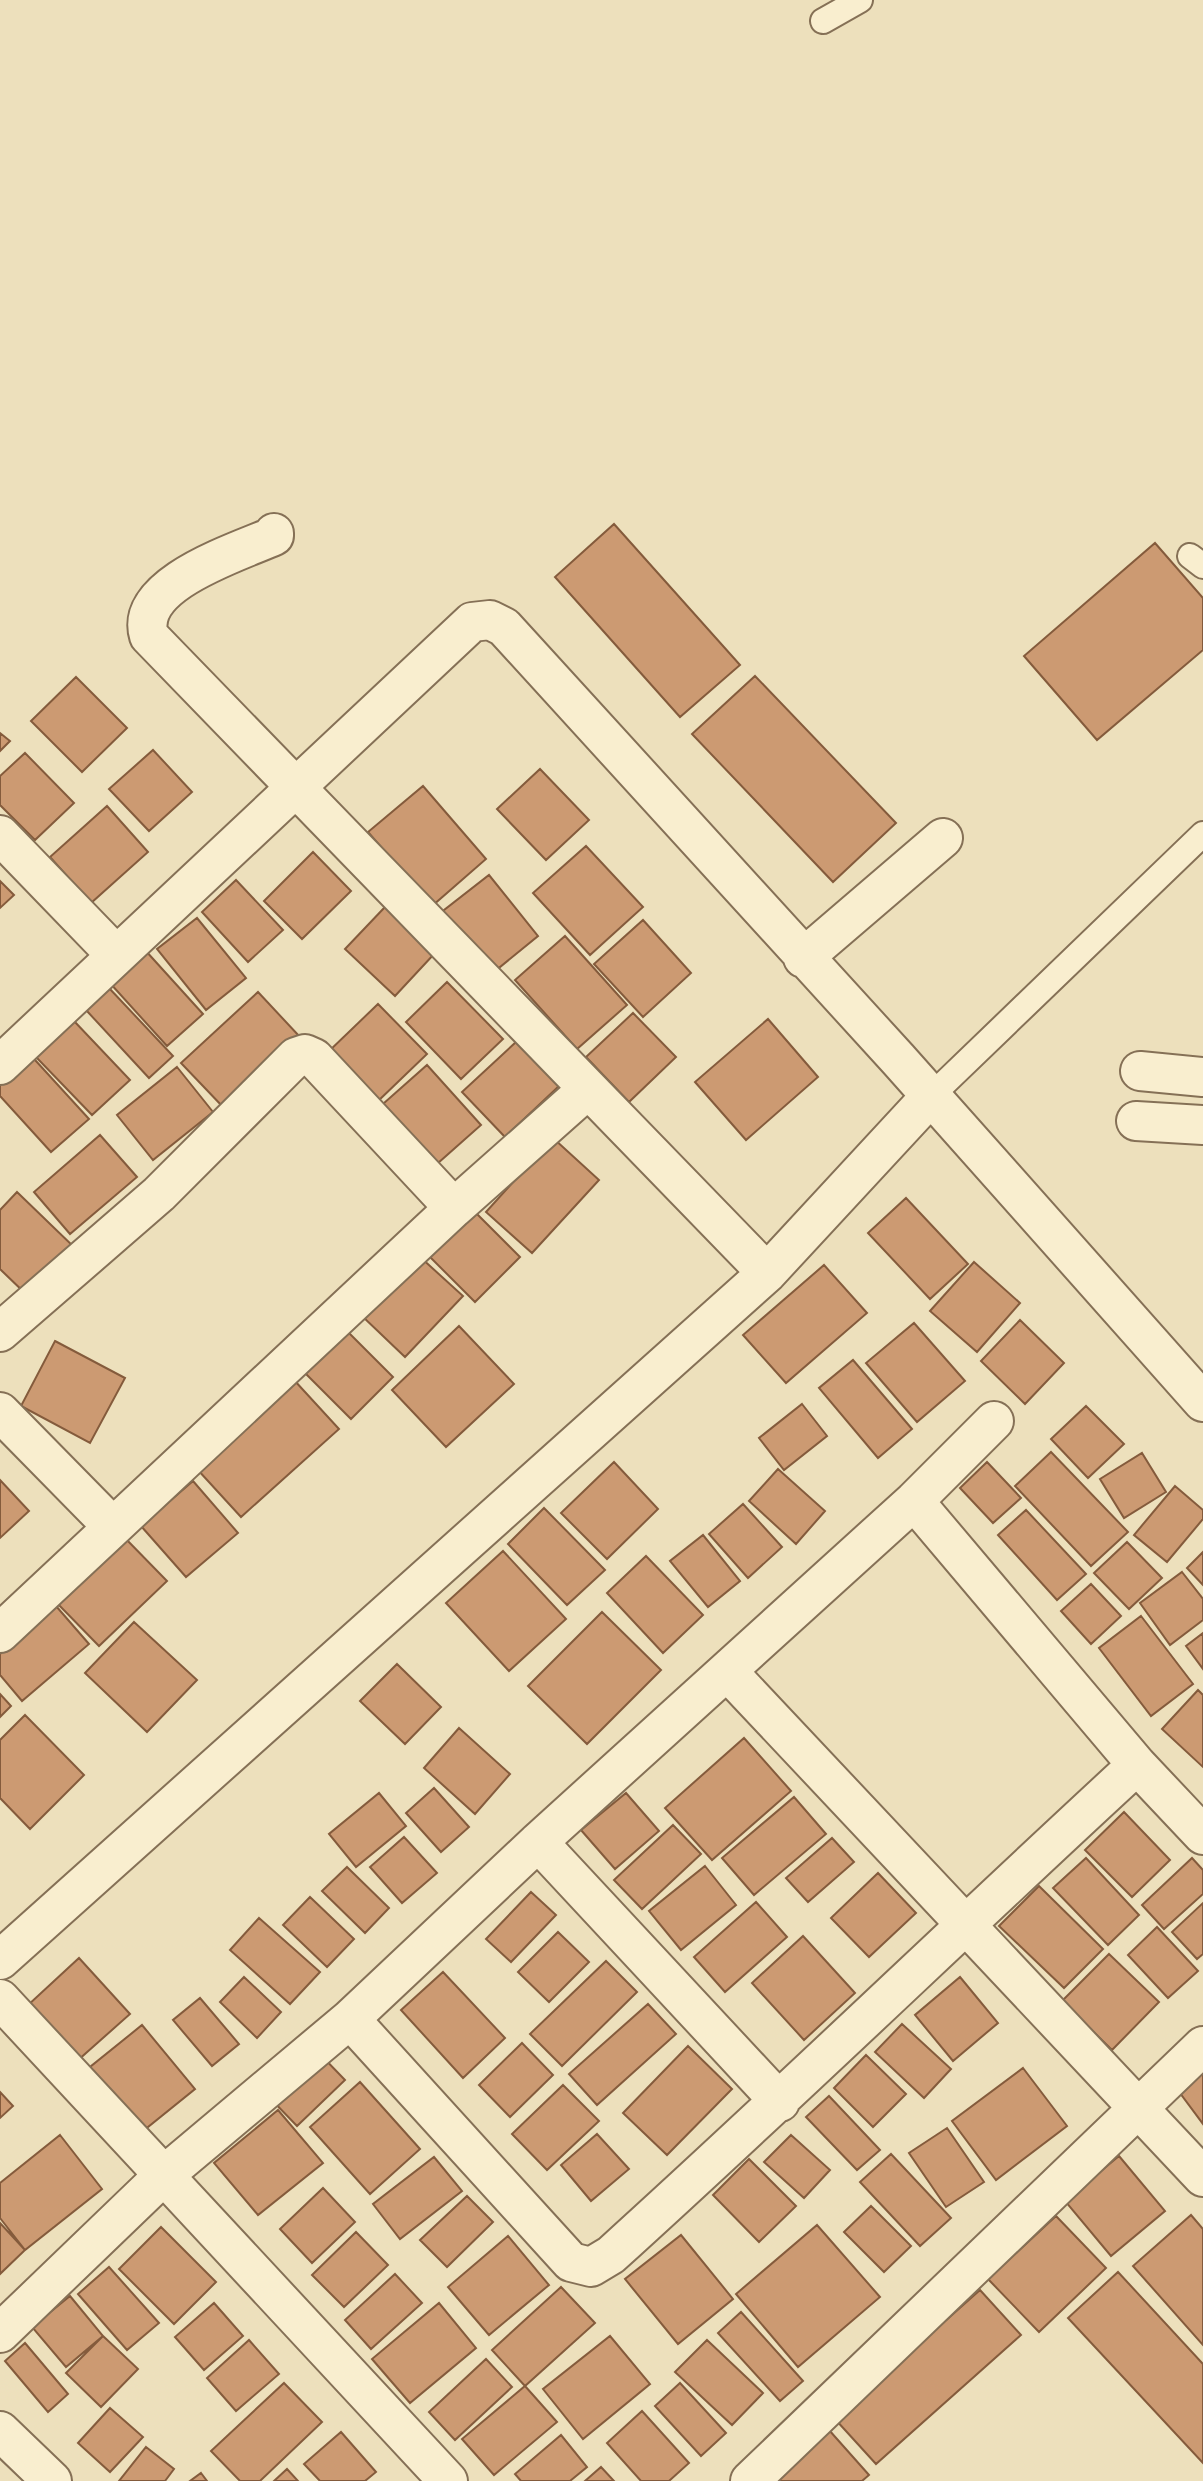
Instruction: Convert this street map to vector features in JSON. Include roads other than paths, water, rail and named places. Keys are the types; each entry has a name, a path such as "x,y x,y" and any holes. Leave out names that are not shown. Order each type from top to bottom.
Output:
{"street":[{"path":"274,533 176,581 152,605 147,628 149,636 767,1273"},
{"path":"0,1065 114,954 472,622 491,621 504,627 803,958 898,1059 929,1098 1203,1402"},
{"path":"0,835 114,954"},
{"path":"803,958 943,838"},
{"path":"0,1332 159,1194 296,1057 305,1054 314,1058 454,1208"},
{"path":"1140,1071 1203,1077"},
{"path":"0,1633 454,1208 589,1089"},
{"path":"0,1960 767,1273 929,1098"},
{"path":"1136,1121 1203,1125"},
{"path":"0,1412 113,1527"},
{"path":"0,2333 163,2176 350,2019 538,1842 914,1501 994,1421"},
{"path":"914,1501 1137,1765 1203,1835"},
{"path":"727,1671 1203,2177"},
{"path":"350,2019 571,2262 592,2267 611,2255 780,2102 964,1924 1137,1765"},
{"path":"538,1842 780,2102"},
{"path":"0,1999 448,2481"},
{"path":"750,2481 1203,2046"},
{"path":"0,2431 52,2481"}],"lane":[{"path":"823,21 860,0"},
{"path":"929,1098 1203,834"}]}
